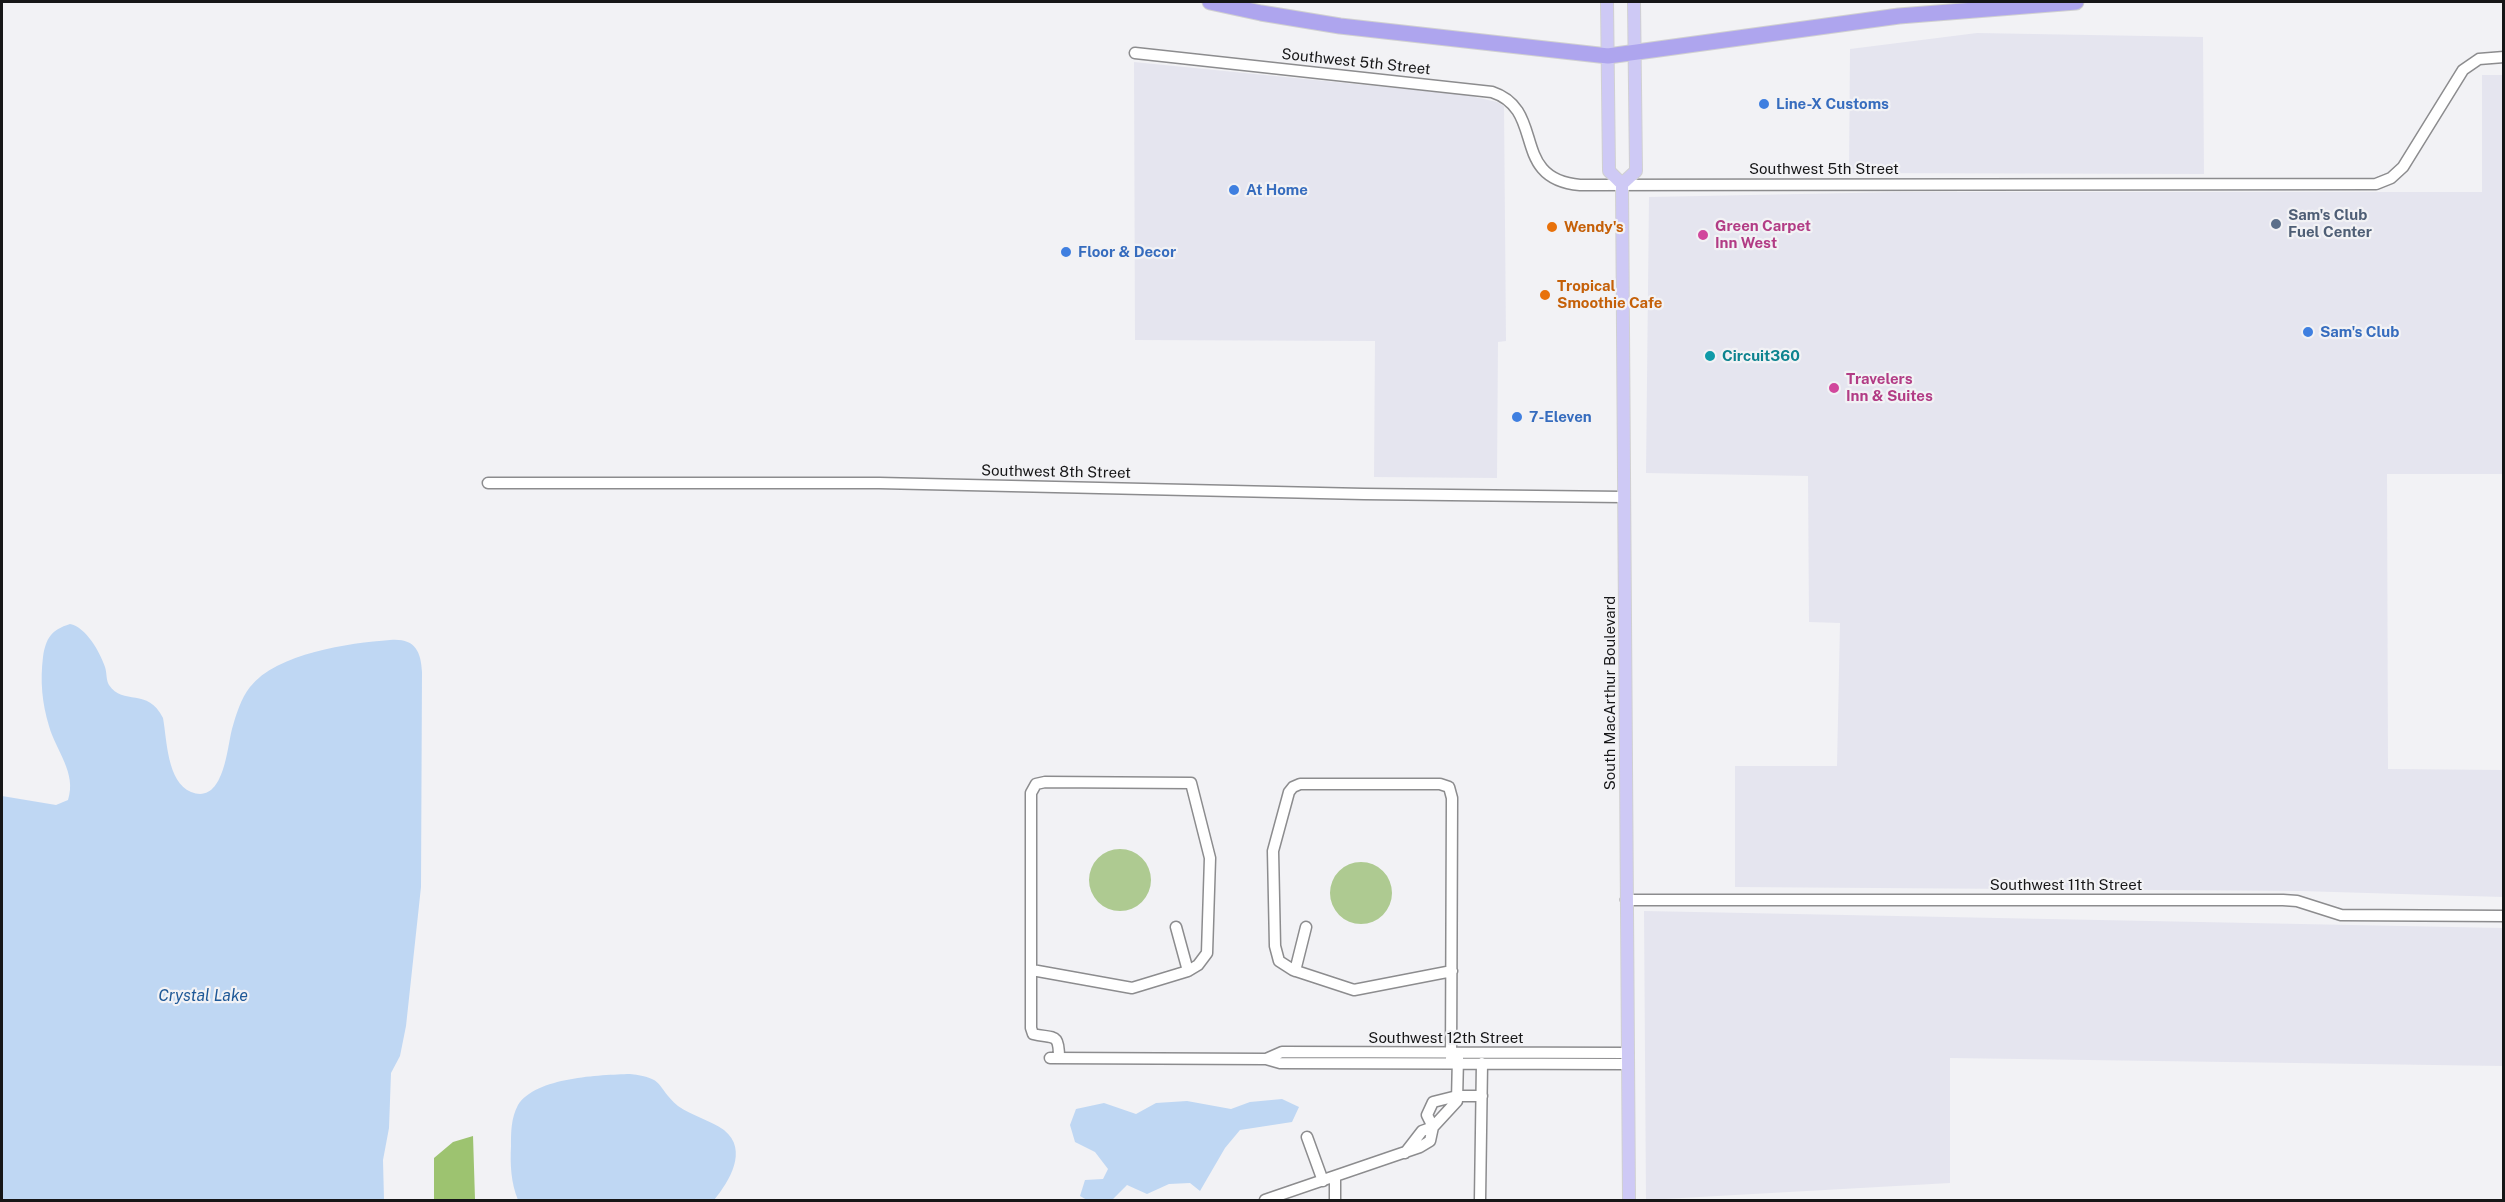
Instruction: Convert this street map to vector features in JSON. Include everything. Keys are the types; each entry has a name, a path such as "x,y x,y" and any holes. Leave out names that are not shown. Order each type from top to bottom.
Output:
{"highway":[{"path":"1210,2 1340,26 1608,56 1926,12 2076,2"}],"main road":[{"name":"South MacArthur Boulevard","path":"1607,2 1609,171 1622,184 1629,1200"},
{"path":"1622,184 1636,171 1634,2"}],"street":[{"name":"Southwest 5th Street","path":"1135,52 1492,92 1500,95 1520,113 1525,121 1536,163 1552,177 1570,184 2376,184 2391,178 2403,167 2463,70 2479,59 2504,57"},
{"name":"Southwest 8th Street","path":"488,483 879,483 1364,494 1623,497"},
{"path":"1045,782 1191,783 1209,858 1207,953 1204,960 1188,970 1132,988 1032,970 1031,793 1036,784 1045,782"},
{"path":"1265,1200 1405,1153 1422,1131 1433,1127 1457,1101 1452,971 1452,798 1449,787 1440,784 1300,784 1293,787 1289,792 1273,851 1275,954 1286,968 1354,990 1452,971"},
{"name":"Southwest 11th Street","path":"1626,900 2283,900 2297,901 2342,915 2504,916"},
{"path":"1176,927 1188,970"},
{"path":"1295,971 1306,927"},
{"name":"Southwest 12th Street","path":"1032,970 1031,1028 1034,1034 1057,1039 1059,1042 1055,1058 1266,1059 1281,1052 1454,1058 1628,1059"},
{"name":"Southwest 12th Street","path":"1454,1058 1482,1064 1628,1059"},
{"path":"1481,1199 1482,1064"},
{"path":"1433,1127 1427,1115 1433,1102 1457,1096 1482,1096"},
{"path":"1307,1137 1323,1181"},
{"path":"1335,1177 1335,1200"}],"shaded area":[{"path":"1977,33 2203,37 2204,174 1849,173 1850,49"},
{"path":"1134,62 1466,95 1497,102 1504,106 1506,341 1498,342 1497,478 1374,477 1375,341 1135,340"},
{"path":"2482,75 2503,75 2503,474 2387,474 2388,769 2503,770 2503,897 2300,891 1735,887 1735,766 1837,766 1840,623 1809,622 1808,476 1646,473 1649,197 1902,192 2482,192"},
{"path":"1644,911 2503,928 2503,1066 1950,1058 1950,1183 1646,1200"}],"green space":[{"path":"1114,849 1126,849 1142,858 1149,868 1151,880 1149,892 1142,902 1126,911 1114,911 1103,906 1094,897 1089,886 1089,874 1094,863 1103,854"},
{"path":"1355,862 1367,862 1383,871 1390,881 1392,893 1390,905 1383,915 1367,924 1355,924 1344,919 1335,910 1330,899 1330,887 1335,876 1344,867"},
{"path":"473,1136 475,1200 434,1200 434,1158 453,1142"}],"water":[{"name":"Crystal Lake","path":"70,624 82,630 92,641 103,661 108,683 115,691 121,695 143,699 157,709 163,718 167,748 177,779 191,792 202,794 211,790 217,783 226,761 239,707 250,687 262,675 295,658 335,647 373,641 405,641 415,647 418,652 422,672 421,887 406,1026 400,1056 391,1073 389,1128 383,1160 384,1200 2,1200 2,796 56,805 68,800 70,781 68,771 52,735 47,717 42,692 42,675 43,657 48,640 58,629"},
{"path":"630,1074 655,1081 678,1106 724,1130 731,1138 736,1156 734,1166 714,1200 518,1200 512,1180 511,1160 512,1125 518,1105 539,1088 553,1083 602,1075"},
{"path":"1282,1099 1299,1107 1292,1122 1240,1130 1225,1148 1200,1191 1190,1183 1169,1184 1147,1194 1127,1185 1112,1200 1087,1200 1080,1196 1085,1180 1103,1179 1108,1169 1095,1152 1075,1142 1070,1125 1076,1109 1104,1103 1136,1114 1156,1103 1187,1101 1231,1109 1250,1102"}],"place":[{"name":"Line-X Customs","path":"1764,104"},
{"name":"At Home","path":"1234,190"},
{"name":"Sam's Club Fuel Center","path":"2276,224"},
{"name":"Wendy's","path":"1552,227"},
{"name":"Green Carpet Inn West","path":"1703,235"},
{"name":"Floor & Decor","path":"1066,252"},
{"name":"Tropical Smoothie Cafe","path":"1545,295"},
{"name":"Sam's Club","path":"2308,332"},
{"name":"Circuit360","path":"1710,356"},
{"name":"Travelers Inn & Suites","path":"1834,388"},
{"name":"7-Eleven","path":"1517,417"}]}
